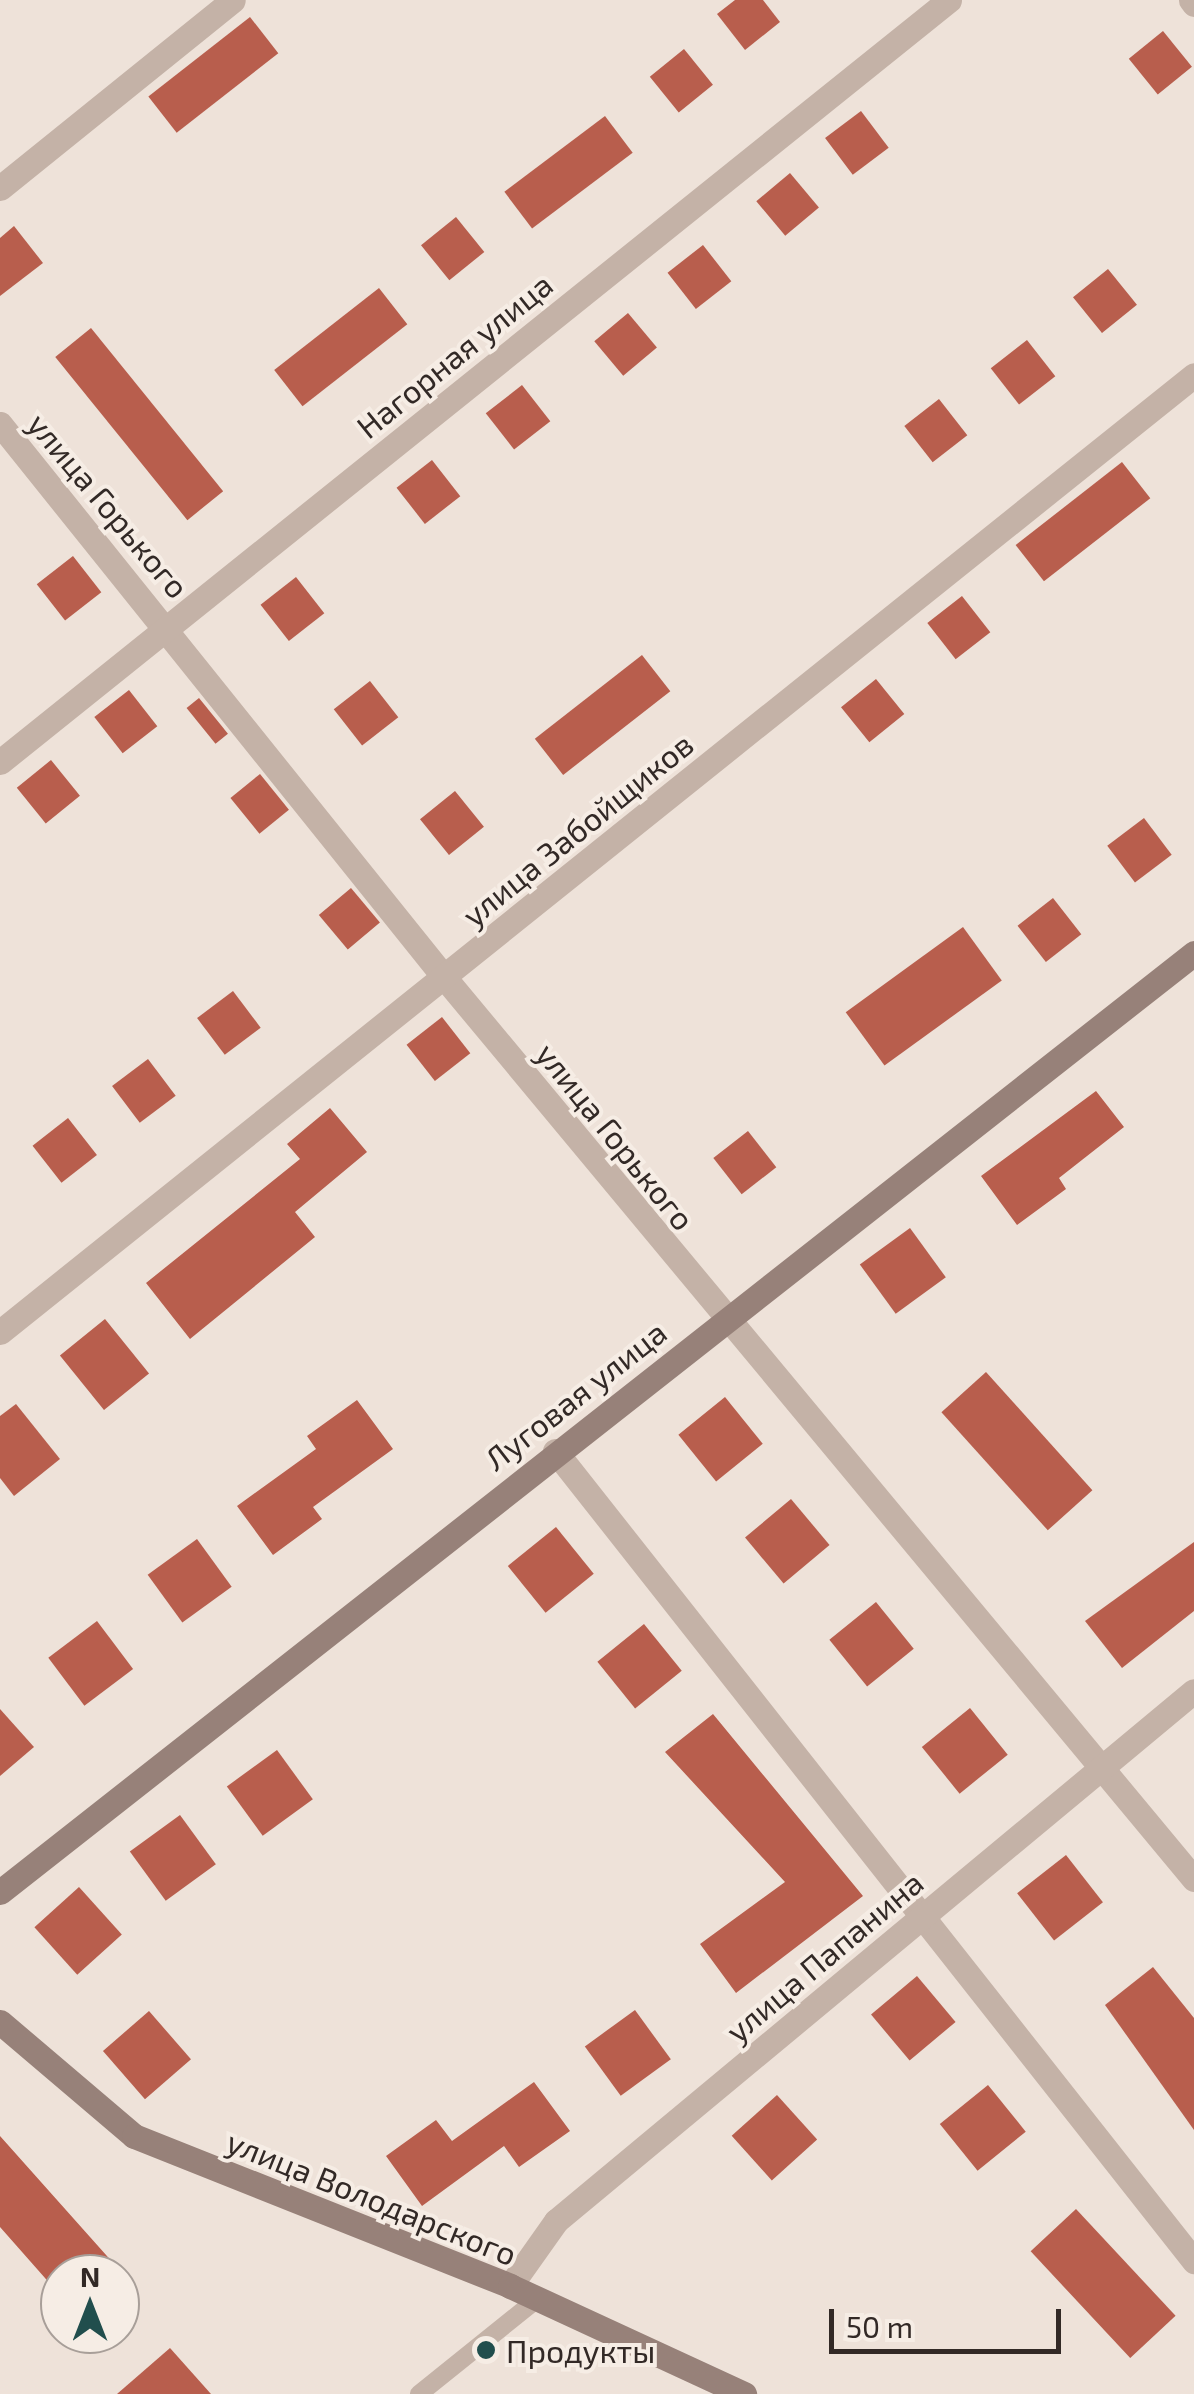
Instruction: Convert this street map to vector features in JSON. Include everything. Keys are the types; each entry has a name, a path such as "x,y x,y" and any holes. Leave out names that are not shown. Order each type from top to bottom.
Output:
{"main road":[{"name":"Луговая улица","path":"0,1892 554,1452 1194,953"},
{"name":"улица Володарского","path":"0,2022 134,2136 510,2286 687,2385 744,2394"}],"street":[{"path":"0,188 233,0"},
{"name":"Нагорная улица","path":"0,762 949,0"},
{"name":"улица Забойщиков","path":"0,1332 1194,376"},
{"name":"улица Горького","path":"0,424 167,626 444,978 1194,1879"},
{"path":"554,1452 1194,2261"},
{"name":"улица Папанина","path":"510,2286 556,2220 1100,1764 1194,1690"}],"lane":[{"path":"419,2394 537,2300"}],"building":[{"path":"735,0 763,0 780,22 745,50 717,14"},
{"path":"250,17 278,53 177,133 148,96"},
{"path":"1163,31 1192,67 1158,94 1129,59"},
{"path":"684,49 713,85 679,112 650,77"},
{"path":"861,111 889,148 853,175 825,138"},
{"path":"605,116 633,153 532,229 504,192"},
{"path":"790,173 819,207 785,236 756,201"},
{"path":"456,217 484,252 449,280 421,245"},
{"path":"14,226 43,263 0,296 0,238"},
{"path":"703,245 731,281 696,309 668,273"},
{"path":"1108,269 1137,305 1102,333 1073,297"},
{"path":"379,288 407,324 303,406 274,370"},
{"path":"628,313 657,347 623,376 594,341"},
{"path":"91,328 223,491 187,520 55,357"},
{"path":"1027,340 1055,376 1019,405 991,368"},
{"path":"522,385 550,421 514,450 486,413"},
{"path":"939,399 967,435 933,462 904,426"},
{"path":"432,460 460,496 425,524 397,488"},
{"path":"1122,462 1150,498 1044,581 1016,545"},
{"path":"73,556 101,592 65,621 37,584"},
{"path":"296,577 324,613 289,641 261,605"},
{"path":"962,596 990,632 956,659 927,623"},
{"path":"642,655 670,691 563,775 535,739"},
{"path":"876,679 904,714 869,742 841,707"},
{"path":"370,681 398,717 362,746 334,709"},
{"path":"129,690 157,726 123,753 94,717"},
{"path":"199,698 228,734 216,744 187,708"},
{"path":"51,760 80,796 46,823 17,788"},
{"path":"260,774 289,810 259,834 230,798"},
{"path":"455,791 484,827 449,855 420,819"},
{"path":"1144,818 1172,855 1135,882 1107,846"},
{"path":"351,888 380,922 348,949 319,915"},
{"path":"1053,898 1081,934 1046,962 1018,926"},
{"path":"963,927 1002,980 884,1066 846,1012"},
{"path":"233,991 261,1028 225,1055 197,1018"},
{"path":"442,1017 470,1053 435,1081 407,1045"},
{"path":"148,1059 176,1096 140,1123 112,1086"},
{"path":"1096,1091 1124,1127 1059,1178 1066,1189 1017,1225 981,1176"},
{"path":"330,1108 367,1152 295,1212 315,1237 190,1339 146,1283 300,1159 287,1144"},
{"path":"68,1118 97,1155 61,1183 33,1146"},
{"path":"748,1131 776,1167 742,1194 713,1158"},
{"path":"910,1228 946,1277 896,1314 860,1264"},
{"path":"105,1319 149,1373 104,1410 60,1356"},
{"path":"986,1372 1092,1490 1048,1530 941,1412"},
{"path":"725,1397 763,1444 716,1481 678,1435"},
{"path":"357,1400 393,1449 313,1507 322,1519 273,1555 237,1506 316,1449 307,1436"},
{"path":"16,1404 60,1459 14,1496 0,1478 0,1416"},
{"path":"791,1499 830,1545 784,1584 745,1538"},
{"path":"556,1527 594,1574 546,1613 508,1566"},
{"path":"197,1539 232,1587 182,1623 148,1575"},
{"path":"1194,1542 1194,1611 1122,1668 1085,1621"},
{"path":"876,1602 914,1649 867,1686 829,1640"},
{"path":"97,1621 133,1669 84,1706 48,1658"},
{"path":"644,1624 682,1671 635,1708 597,1662"},
{"path":"970,1708 1008,1755 960,1794 922,1747"},
{"path":"0,1709 34,1747 0,1776"},
{"path":"713,1714 863,1896 736,1993 700,1944 785,1882 665,1752"},
{"path":"277,1750 313,1799 263,1836 227,1786"},
{"path":"180,1815 216,1864 166,1901 130,1851"},
{"path":"1066,1855 1103,1902 1054,1940 1017,1893"},
{"path":"79,1887 122,1935 77,1975 34,1927"},
{"path":"1153,1967 1194,2018 1194,2130 1105,2005"},
{"path":"917,1976 956,2022 910,2061 871,2015"},
{"path":"635,2010 671,2059 621,2096 585,2046"},
{"path":"149,2011 191,2059 145,2099 103,2051"},
{"path":"534,2082 570,2131 519,2167 504,2146 422,2206 386,2156 436,2120 452,2141"},
{"path":"988,2085 1026,2132 978,2171 940,2124"},
{"path":"777,2095 817,2140 772,2180 732,2136"},
{"path":"0,2136 105,2254 40,2254 40,2272 0,2227"},
{"path":"1076,2209 1176,2316 1130,2358 1031,2251"},
{"path":"170,2348 211,2394 117,2394"}],"place":[{"name":"Продукты","path":"486,2350"}]}
